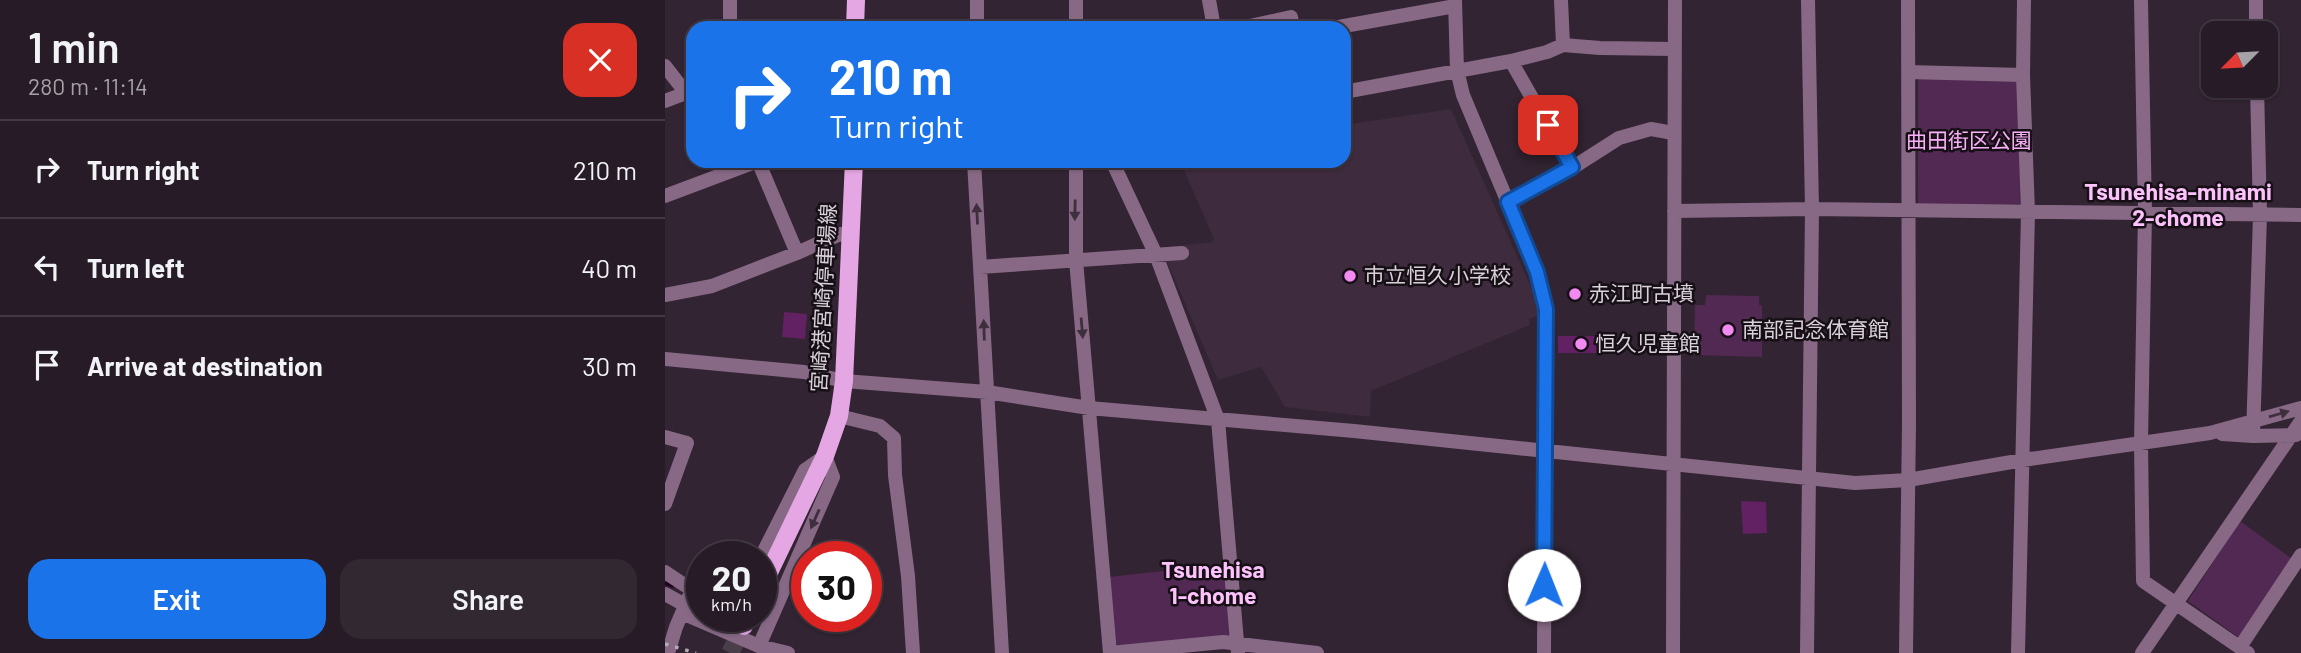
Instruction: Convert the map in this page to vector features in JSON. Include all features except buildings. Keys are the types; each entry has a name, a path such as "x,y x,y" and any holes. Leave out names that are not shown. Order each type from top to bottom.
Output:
{"main road":[{"path":"855,21 856,0"},
{"name":"宮崎港宮崎停車場線","path":"777,556 825,456 839,416 844,381 854,168"}],"street":[{"path":"730,0 730,21"},
{"path":"977,0 977,21"},
{"path":"1076,0 1076,21"},
{"path":"1209,0 1213,21"},
{"path":"1561,0 1563,45"},
{"path":"1673,653 1675,0"},
{"path":"1807,653 1812,209 1808,0"},
{"path":"1906,653 1908,0"},
{"path":"2018,653 2028,212 2023,75 2024,0"},
{"path":"2141,0 2145,213 2141,444 2143,580 2244,650 2301,555"},
{"path":"2256,0 2256,21"},
{"path":"1351,24 1455,3 1457,70 1463,95 1537,272 1546,309 1544,653"},
{"path":"1273,21 1291,17 1292,21"},
{"path":"1351,91 1511,61 1563,45 1674,48"},
{"path":"1511,61 1572,167"},
{"path":"665,66 686,90"},
{"path":"1908,72 2023,75"},
{"path":"665,101 686,94"},
{"path":"2253,436 2259,215 2257,98"},
{"path":"1508,202 1619,138 1651,129 1673,133"},
{"path":"665,196 739,168"},
{"path":"761,168 797,253"},
{"path":"974,168 1002,653"},
{"path":"1076,168 1076,260 1110,653 1223,642 1238,648 1317,653"},
{"path":"1115,168 1156,255 1218,420 1238,648"},
{"path":"1674,211 1812,209 2301,215"},
{"path":"665,295 712,286 840,233 852,236"},
{"path":"980,267 1182,253"},
{"path":"665,359 804,372 844,381 987,392 1089,408 1354,431 1874,484 2210,432 2301,408"},
{"path":"839,416 880,426 894,438 895,475 908,576 913,653"},
{"path":"2142,653 2175,602 2296,435 2301,421"},
{"path":"2210,432 2253,436 2296,435"},
{"path":"665,437 687,443 665,504"},
{"path":"759,646 833,477 825,456 805,470 769,541"},
{"path":"665,572 691,592 668,653"},
{"path":"665,594 686,611"},
{"path":"726,632 759,646 788,653"}],"shaded area":[{"name":"市立恒久小学校","path":"1451,109 1539,305 1541,315 1529,319 1530,325 1371,391 1370,417 1285,407 1261,367 1218,380 1161,248 1212,242 1214,239 1183,168 1351,168 1351,124"}],"green space":[{"name":"曲田街区公園","path":"1918,77 2019,78 2020,204 1918,204"},
{"name":"南部記念体育館","path":"1706,295 1759,296 1759,305 1762,306 1762,357 1694,355 1695,305 1705,305"},
{"path":"2240,521 2292,559 2241,639 2188,601"},
{"path":"1225,564 1232,632 1229,637 1120,648 1116,642 1109,577"}],"waterway":[{"path":"665,583 672,586"}],"tunnel":[{"path":"730,653 741,632"}],"railway":[{"path":"665,644 696,653"}],"place":[{"name":"市立恒久小学校","path":"1350,276"},
{"name":"赤江町古墳","path":"1575,294"},
{"name":"南部記念体育館","path":"1728,330"},
{"name":"恒久児童館","path":"1581,344"}],"district":[{"name":"Tsunehisa-minami 2-chome","path":"2178,205"},
{"name":"Tsunehisa 1-chome","path":"1213,583"}],"route":[{"path":"1544,585 1546,309 1537,272 1508,202 1572,167 1548,125"}]}
